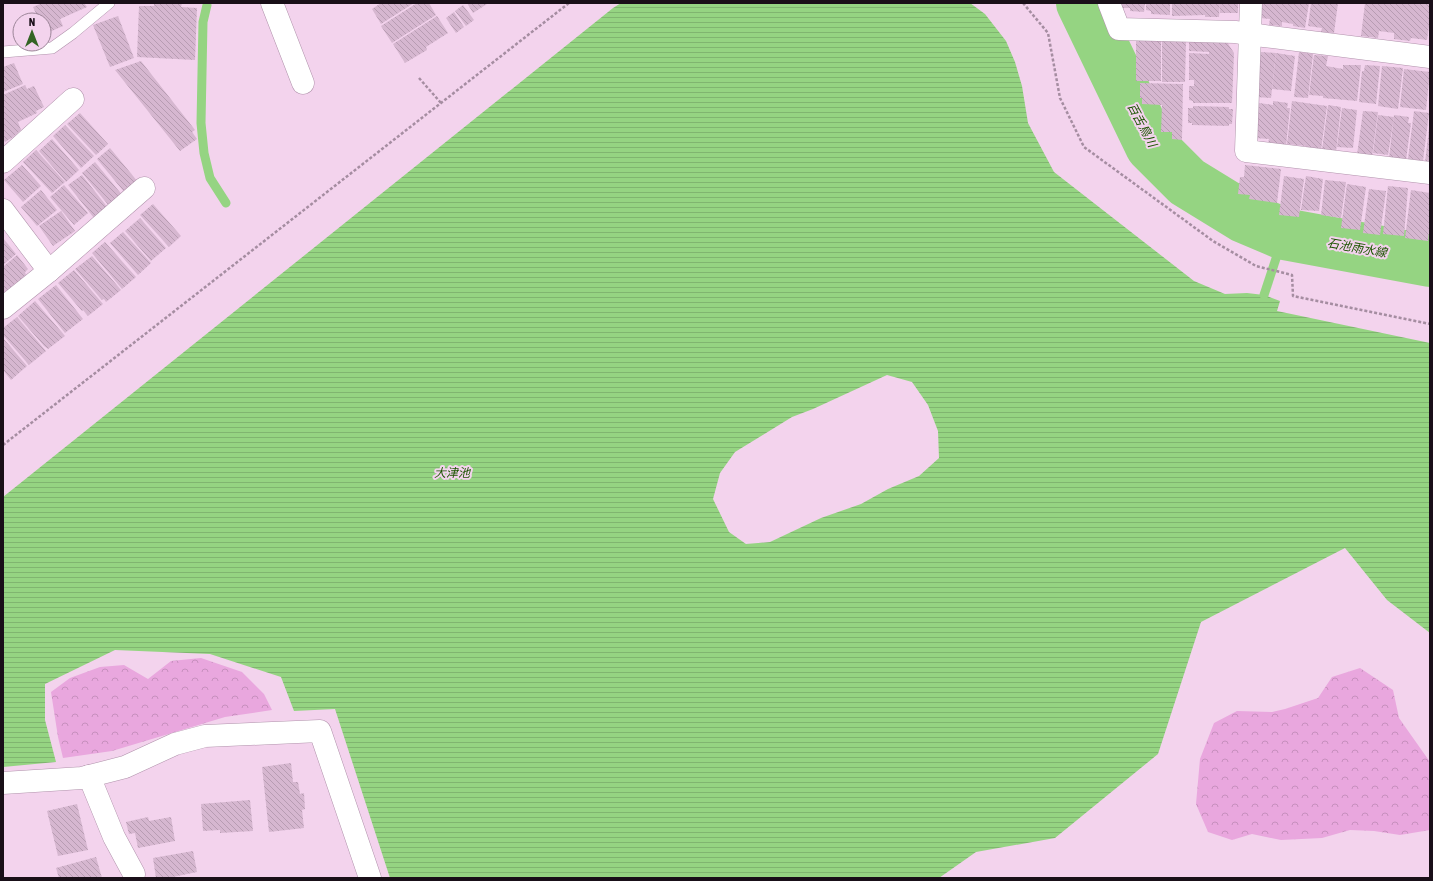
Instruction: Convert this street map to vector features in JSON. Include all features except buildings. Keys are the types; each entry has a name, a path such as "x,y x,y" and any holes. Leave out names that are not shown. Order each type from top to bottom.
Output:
{"street":[{"path":"272,3 303,84"},
{"path":"1109,3 1119,29 1236,32 1430,57"},
{"path":"1252,3 1246,151 1430,173"},
{"path":"3,162 73,100"},
{"path":"3,308 49,271 144,188"},
{"path":"3,210 49,271"},
{"path":"3,783 82,778 125,767 175,744 205,736 320,731 370,878"},
{"path":"90,776 114,837 134,874"}],"lane":[{"path":"3,52 52,48 109,3"}],"path":[{"path":"3,445 569,3"},
{"path":"1023,3 1048,32 1060,98 1084,147 1213,241 1256,266 1292,274 1293,296 1430,324"},
{"path":"419,78 441,103"}],"green space":[{"path":"201,658 242,672 264,694 272,710 225,717 112,751 63,758 51,692 70,678 100,667 124,665 148,679 171,661"},
{"path":"1360,668 1393,690 1399,718 1430,762 1430,830 1400,835 1374,831 1350,830 1322,838 1281,840 1252,834 1232,840 1208,832 1196,804 1200,759 1214,723 1237,711 1272,712 1318,698 1332,677"}],"water":[{"name":"大津池","path":"621,3 970,3 985,14 1006,41 1015,62 1022,86 1028,123 1054,172 1194,281 1225,294 1247,293 1264,295 1280,301 1277,311 1430,343 1430,633 1387,600 1345,548 1201,622 1158,754 1055,838 976,852 939,878 390,878 335,709 294,711 281,677 210,654 115,650 45,684 45,720 56,762 3,767 3,497","holes":["887,375 912,382 928,405 938,431 939,458 919,476 888,489 861,504 821,518 770,542 746,544 729,532 713,499 720,473 735,452 792,417"]}],"waterway":[{"name":"百舌鳥川","path":"1082,3 1151,146 1187,182 1244,217 1284,234 1430,261"},
{"path":"207,5 203,22 201,123 204,153 210,178 226,203"},
{"path":"1264,295 1284,234"}],"water label":[{"name":"石池雨水線","path":"1357,248"}]}
